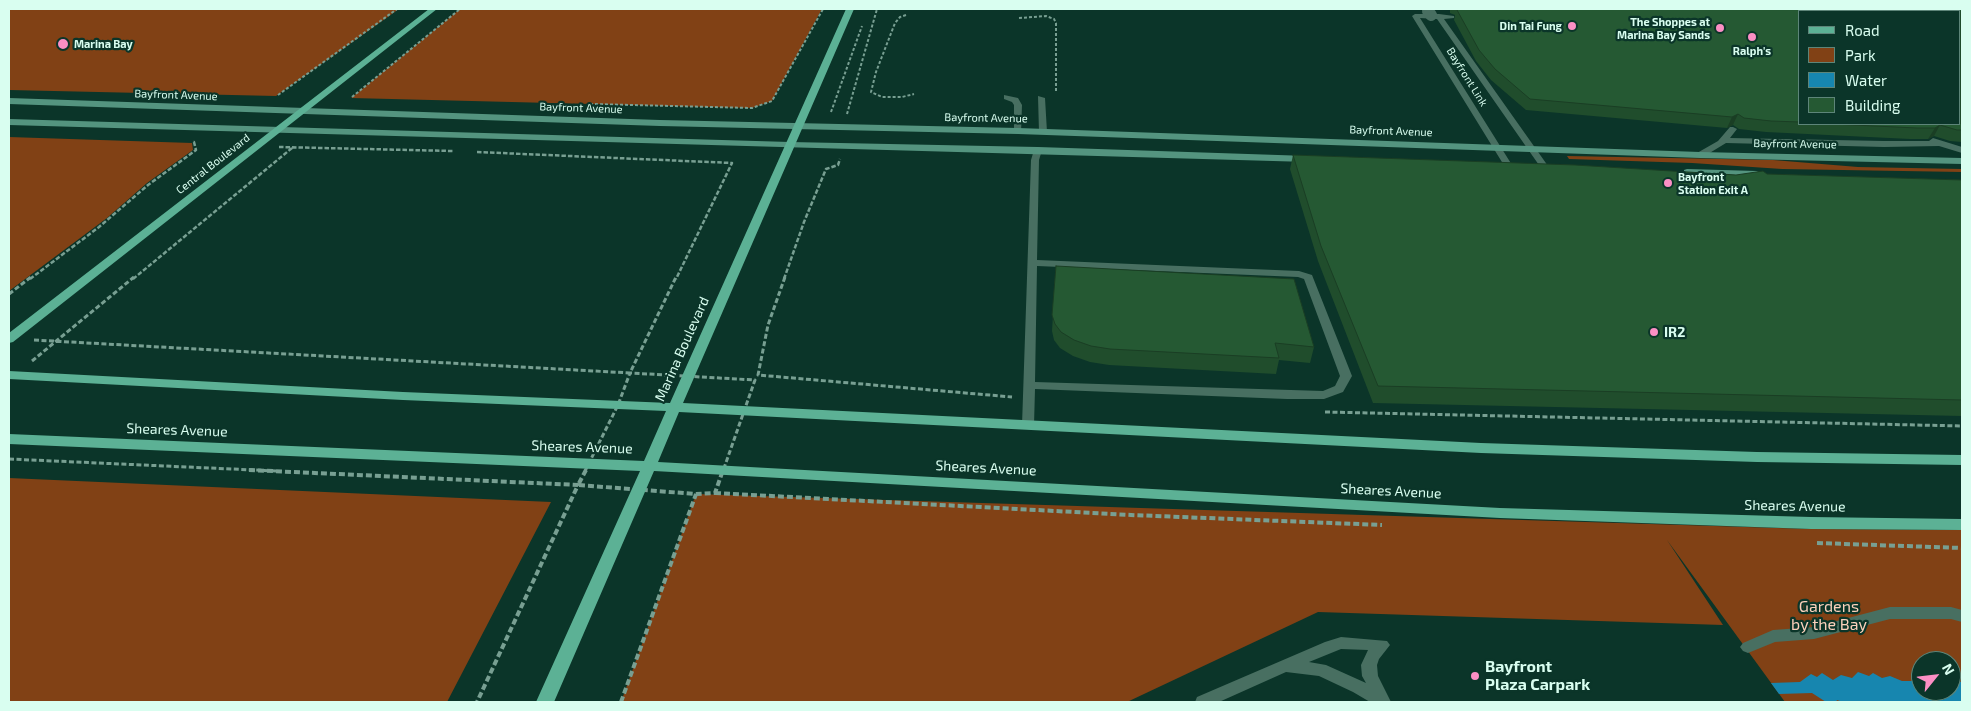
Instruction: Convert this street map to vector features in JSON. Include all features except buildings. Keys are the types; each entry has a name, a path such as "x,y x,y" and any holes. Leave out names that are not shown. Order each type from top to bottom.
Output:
{"main road":[{"name":"Central Boulevard","path":"9,339 433,9"},
{"name":"Marina Boulevard","path":"545,702 788,155 790,145 850,9"},
{"name":"Bayfront Avenue","path":"9,102 798,127 1018,131 1700,155 1962,161"},
{"path":"9,122 790,145 1036,155 1314,159"},
{"path":"1495,164 1549,167"},
{"path":"1678,172 1772,175"},
{"path":"9,375 404,396 1028,424 1481,448 1757,457 1962,460"},
{"name":"Sheares Avenue","path":"9,439 649,466 1500,513 1811,523 1962,525"}],"lane":[{"path":"1433,14 1452,17"},
{"name":"Bayfront Link","path":"1518,165 1497,147 1441,47 1415,16 1433,14 1460,40 1532,148 1549,167"},
{"path":"1441,47 1460,40"},
{"path":"1008,97 1015,100 1018,105 1018,131"},
{"path":"1041,98 1043,132"},
{"path":"1700,155 1724,140 1733,129"},
{"path":"1724,140 1884,144 1939,142"},
{"path":"1929,140 1962,150"},
{"path":"1028,424 1036,155"},
{"path":"1029,385 1324,395 1339,389 1346,376 1308,277 1289,273 1032,263"},
{"path":"1748,648 1773,636 1814,633 1890,613 1951,613 1962,616"},
{"path":"1203,702 1330,646 1341,643 1382,645 1372,656 1369,665 1370,676 1383,702"},
{"path":"1284,666 1321,670 1359,687 1383,702"}],"path":[{"path":"276,96 397,9"},
{"path":"351,98 460,9"},
{"path":"752,108 772,102 823,9"},
{"path":"846,118 877,9"},
{"path":"906,15 900,17 895,23 876,72 871,92 882,97 902,97 914,94"},
{"path":"1019,18 1046,16 1054,19 1056,96"},
{"path":"830,117 864,18"},
{"path":"9,294 100,227 148,185 196,150 194,142 185,142"},
{"path":"453,151 294,148 55,343 630,373 732,163 473,152"},
{"path":"841,156 838,165 826,169 798,238 768,325 758,376 1029,398"},
{"path":"1316,412 1962,426"},
{"path":"9,459 578,485 477,702"},
{"path":"621,702 696,494"}],"green space":[{"path":"9,9 399,9 276,96 9,90"},
{"path":"460,9 822,9 772,101 752,108 351,98"},
{"path":"9,137 192,143 193,150 147,183 107,218 9,291"},
{"path":"1567,156 1773,160 1858,167 1962,169 1962,172 1782,169 1692,163 1569,159"},
{"path":"9,478 551,502 447,702 9,702"},
{"name":"Gardens by the Bay","path":"696,494 1809,529 1962,530 1962,702 1785,702 1667,540 1723,625 1318,612 1127,702 621,702"}],"water":[{"path":"1858,672 1869,676 1873,673 1882,678 1890,676 1902,681 1911,681 1911,701 1961,701 1962,682 1962,702 1843,702 1837,700 1836,702 1826,702 1812,693 1779,694 1771,683 1800,682 1811,674 1817,677 1822,673 1833,680 1841,675 1852,678"}],"place":[{"name":"Din Tai Fung","path":"1572,26"},
{"name":"The Shoppes at Marina Bay Sands","path":"1720,28"},
{"name":"Ralph's","path":"1752,37"},
{"name":"Marina Bay","path":"63,44"},
{"name":"Bayfront Station Exit A","path":"1668,183"},
{"name":"IR2","path":"1654,332"},
{"name":"Bayfront Plaza Carpark","path":"1475,676"}]}
